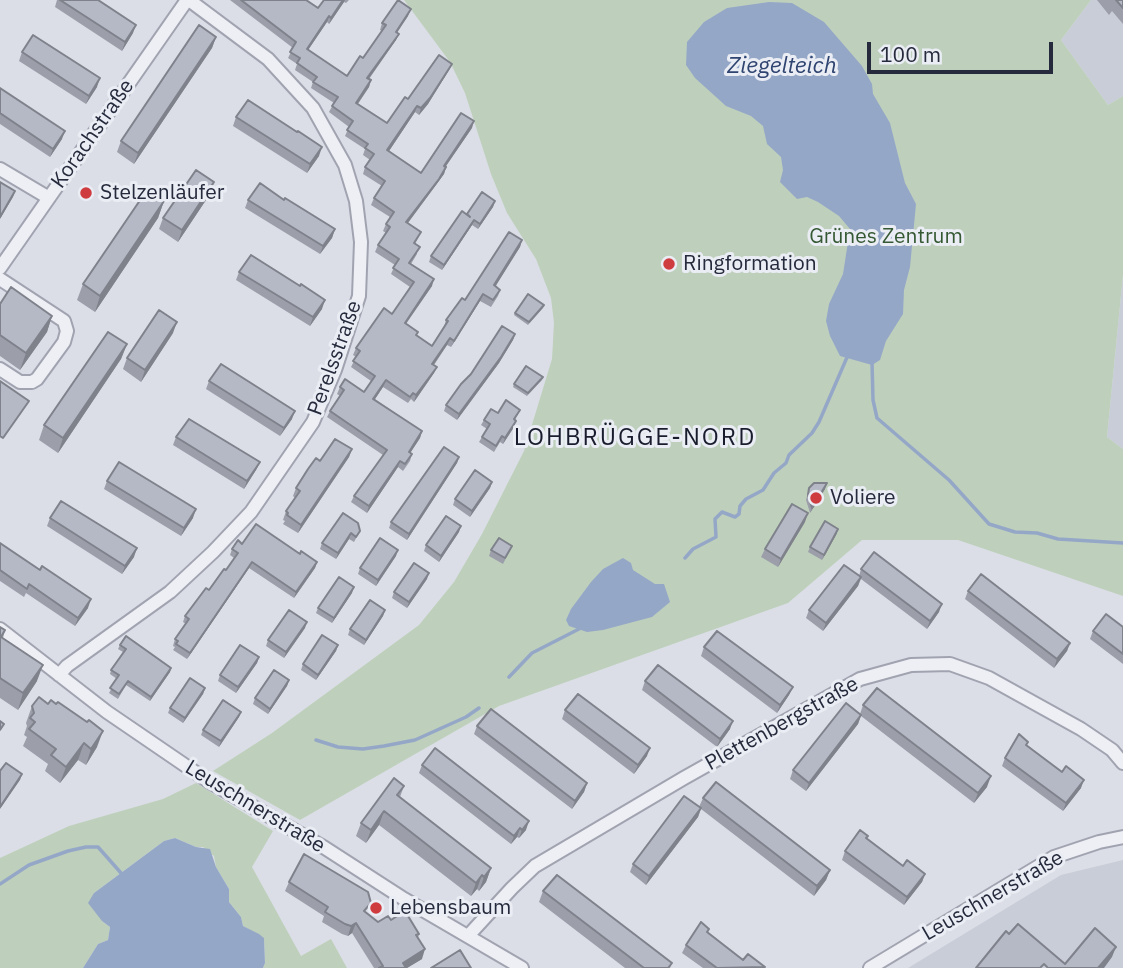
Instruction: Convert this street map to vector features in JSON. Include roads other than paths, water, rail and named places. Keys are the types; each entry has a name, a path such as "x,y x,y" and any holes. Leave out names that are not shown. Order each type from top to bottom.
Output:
{"street":[{"name":"Korachstraße","path":"0,268 188,0"},
{"name":"Perelsstraße","path":"60,675 66,666 170,592 251,512 313,422 335,370 359,296 361,242 356,201 345,165 313,108 268,59 188,0"},
{"path":"0,169 49,198"},
{"path":"0,279 64,321 67,331 64,342 41,375 32,382 20,382 0,369"},
{"name":"Leuschnerstraße","path":"0,629 107,712 208,781 325,848 522,968"},
{"name":"Plettenbergstraße","path":"468,936 535,866 562,849 860,679 899,668 950,664 989,678 1081,729 1112,750 1123,763"},
{"name":"Leuschnerstraße","path":"870,968 1055,857 1123,837"}],"water":[{"name":"Ziegelteich","path":"769,2 792,3 824,22 862,66 872,84 873,94 890,123 905,183 916,204 903,314 886,341 880,360 872,365 840,356 826,321 829,304 843,274 850,229 839,216 807,197 797,199 780,182 783,170 781,157 767,144 763,126 751,116 726,106 695,78 686,65 687,42 704,22 727,8"},
{"path":"623,558 631,563 633,570 655,584 664,584 670,602 652,617 603,630 587,632 569,626 566,620 571,609 591,582 603,569"},
{"path":"175,838 196,847 210,849 216,867 229,889 229,902 241,917 243,926 264,938 263,968 83,968 98,944 108,940 110,927 88,903 94,893 164,841"}],"waterway":[{"path":"685,558 693,549 716,537 715,519 722,512 735,517 739,514 740,506 746,499 763,490 774,473 786,463 789,455 812,433 848,355"},
{"path":"872,362 873,400 877,418 949,480 989,524 1015,532 1037,533 1058,539 1123,543"},
{"path":"509,677 532,653 579,629"},
{"path":"316,740 338,747 363,749 415,740 466,717 479,708"},
{"path":"0,884 29,865 86,847 98,847 121,873"}],"place":[{"name":"Stelzenläufer","path":"86,193"},
{"name":"Ringformation","path":"669,264"},
{"name":"Voliere","path":"816,498"},
{"name":"Lebensbaum","path":"376,908"}],"district":[{"name":"LOHBRÜGGE-NORD","path":"635,438"}],"park label":[{"name":"Grünes Zentrum","path":"886,237"}]}
